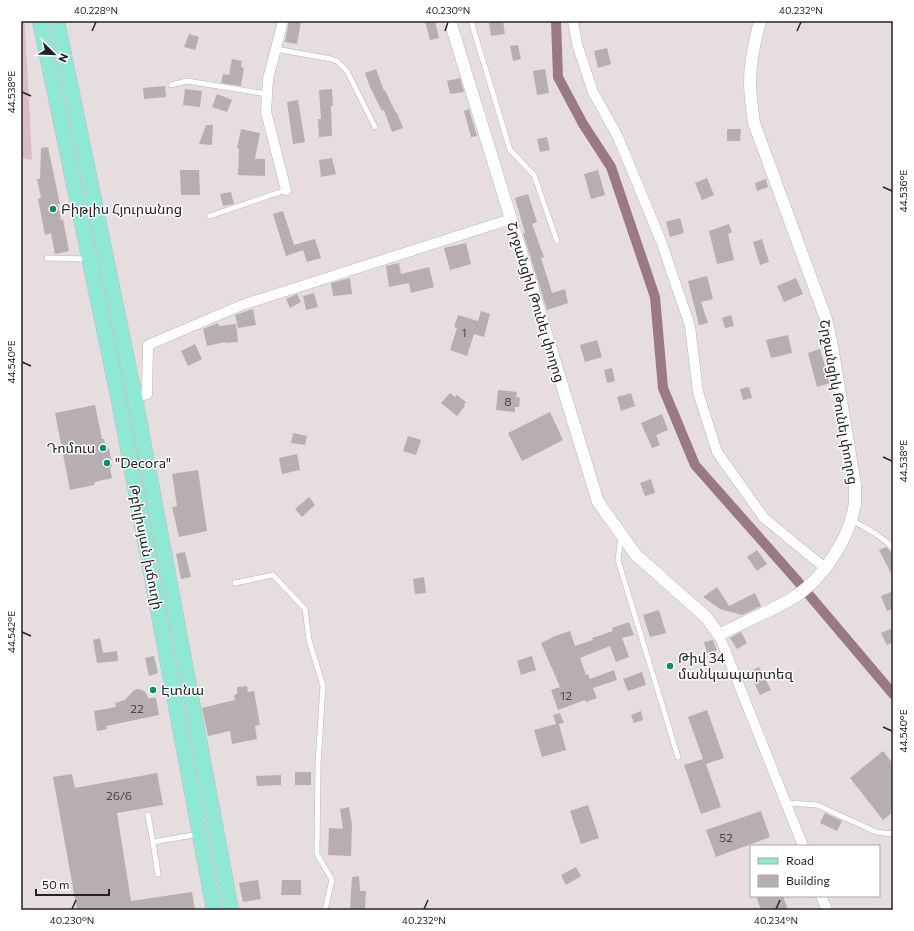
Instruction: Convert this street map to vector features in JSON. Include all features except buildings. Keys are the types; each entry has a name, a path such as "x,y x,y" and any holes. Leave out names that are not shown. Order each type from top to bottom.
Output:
{"main road":[{"name":"Թբիլիսյան խճուղի","path":"40,21 122,416 214,910"},
{"name":"Թբիլիսյան խճուղի","path":"57,21 135,398 231,910"}],"street":[{"path":"283,21 268,79 266,112 286,190"},
{"name":"Շրջանցիկ Թունել փողոց","path":"450,21 598,502 636,555 707,618 719,635 803,845"},
{"path":"573,21 577,44 593,92 618,137 661,241 690,326 698,392 717,452 764,518 825,568"},
{"name":"Շրջանցիկ Թունել փողոց","path":"719,635 793,597 816,580 843,538 855,504 855,485 832,346 826,319 754,123 750,83 751,59 760,21"},
{"path":"135,398 146,394 148,345 242,305 511,219"},
{"path":"821,897 827,910"}],"lane":[{"path":"471,21 510,150 534,175 557,241"},
{"path":"276,49 331,59 343,65 348,71 375,126"},
{"path":"170,84 188,81 267,94"},
{"path":"210,216 286,190"},
{"path":"47,258 90,259"},
{"path":"850,520 888,542 893,549"},
{"path":"621,534 618,560 678,757"},
{"path":"235,582 273,575 305,609 309,640 323,686 318,764 317,854 332,880 325,910"},
{"path":"786,803 817,805 876,832 893,834"},
{"path":"148,814 158,874"},
{"path":"153,842 200,833"}],"shaded area":[{"path":"21,21 24,21 25,27 32,160 21,158"}],"waterway":[{"path":"556,21 558,77 583,124 611,167 655,297 663,388 695,465 794,577 893,694"}],"place":[{"name":"Բիթլիս Հյուրանոց","path":"53,209"},
{"name":"Դոմուս","path":"103,448"},
{"name":"\"Decora\"","path":"107,463"},
{"name":"Թիվ 34 մանկապարտեզ","path":"670,666"},
{"name":"Էտնա","path":"153,690"}]}
